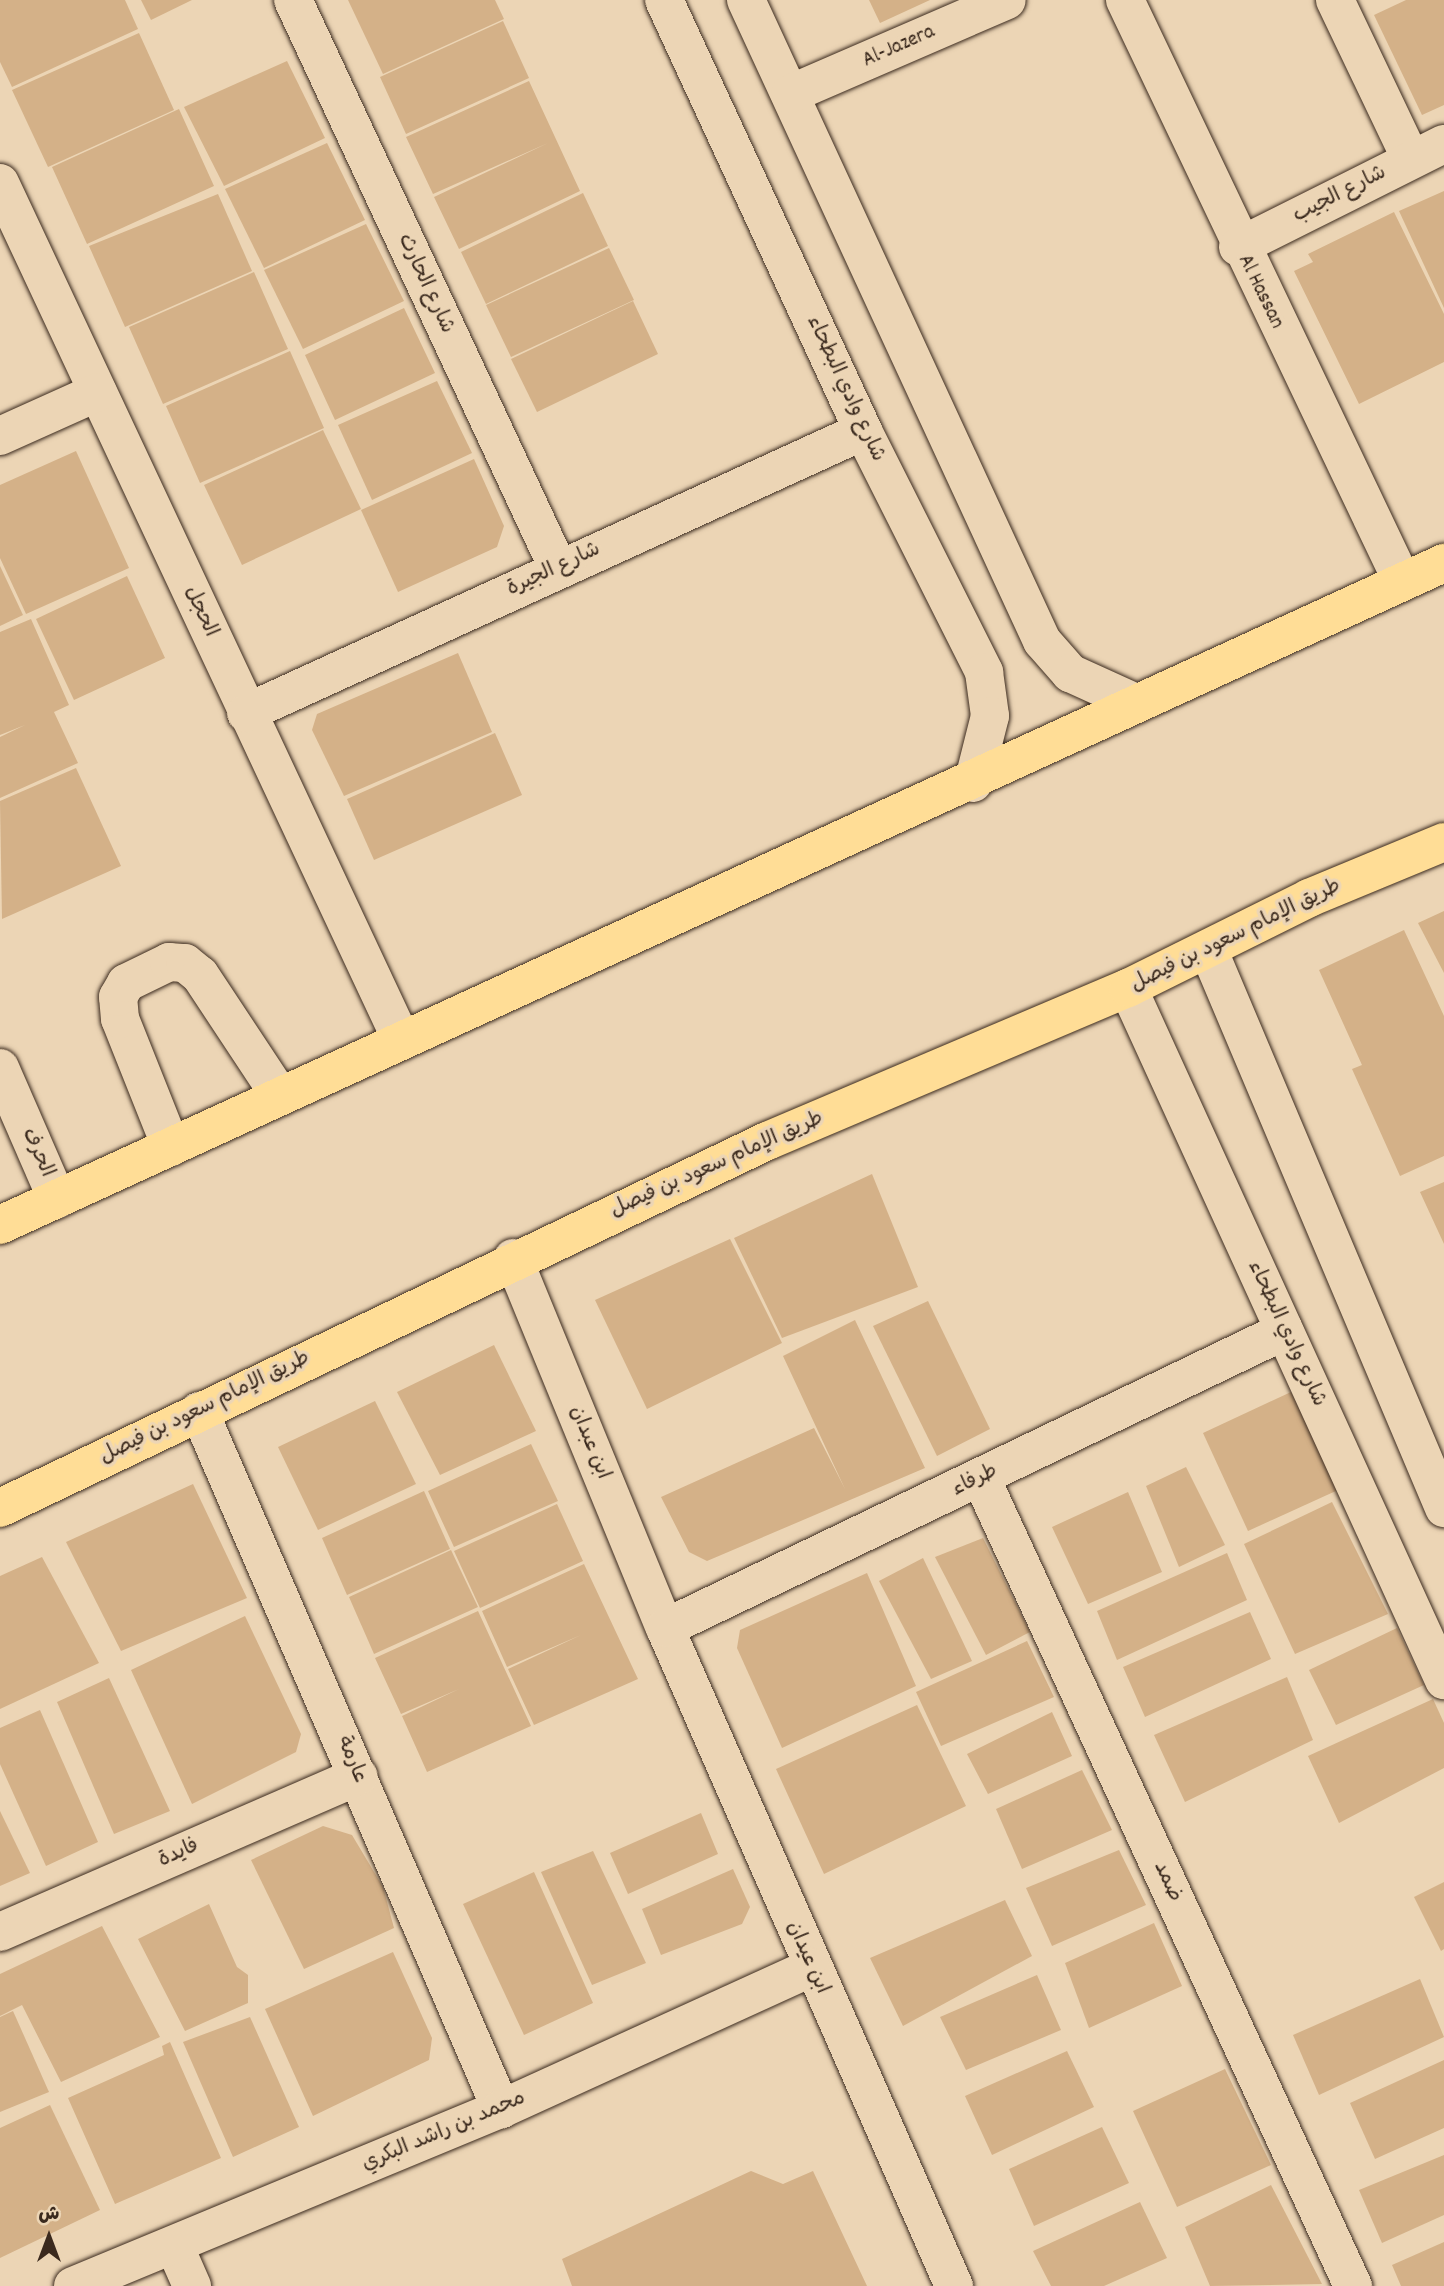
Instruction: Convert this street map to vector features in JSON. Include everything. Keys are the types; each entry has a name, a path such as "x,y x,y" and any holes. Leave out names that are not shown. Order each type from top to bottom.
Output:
{"main road":[{"path":"0,1225 401,1040 973,783 1136,703 1444,563"},
{"name":"طريق الإمام سعود بن فيصل","path":"0,1508 513,1258 766,1141 1128,988 1444,842"}],"street":[{"name":"شارع الحارث","path":"293,0 558,568"},
{"name":"شارع وادي البطحاء","path":"664,0 863,431 984,672 990,716 973,783"},
{"path":"746,0 1042,641 1070,673 1136,703"},
{"name":"Al-Jazera","path":"790,94 1007,0"},
{"name":"Al Hassan","path":"1125,0 1238,247 1402,581"},
{"path":"1335,0 1428,152"},
{"name":"شارع الجيب","path":"1238,247 1428,152"},
{"name":"الحجل","path":"0,183 401,1040"},
{"path":"0,436 98,391"},
{"name":"شارع الجيرة","path":"246,713 558,568 863,431"},
{"path":"1208,949 1444,1508"},
{"path":"171,1147 120,1019 118,997 126,983 169,962 186,963 200,975 280,1096"},
{"name":"شارع وادي البطحاء","path":"1128,988 1444,1680"},
{"name":"الحرف","path":"0,1069 57,1199"},
{"name":"ابن عبدان","path":"513,1258 665,1628"},
{"name":"طرفاء","path":"665,1628 1284,1331"},
{"name":"عارمة","path":"199,1411 501,2109"},
{"name":"ضمد","path":"981,1478 1353,2286"},
{"name":"ابن عيدان","path":"665,1628 811,1968 954,2286"},
{"name":"فايدة","path":"0,1933 358,1776"},
{"name":"محمد بن راشد البكري","path":"73,2286 501,2109 811,1968"},
{"path":"174,2245 192,2286"}],"building":[{"path":"0,0 125,0 138,29 12,87 0,62"},
{"path":"141,0 192,0 151,20"},
{"path":"348,0 495,0 504,19 383,74"},
{"path":"869,0 930,0 880,23"},
{"path":"1406,0 1444,0 1444,105 1422,115 1374,15"},
{"path":"503,21 529,78 406,134 380,77"},
{"path":"139,33 174,110 48,167 12,90"},
{"path":"287,61 325,138 224,186 184,107"},
{"path":"529,81 580,191 459,249 434,197 548,143 433,194 406,137"},
{"path":"179,109 214,186 87,244 52,167"},
{"path":"327,143 365,220 264,268 225,189"},
{"path":"1444,191 1444,308 1399,211"},
{"path":"583,193 608,246 486,304 461,252"},
{"path":"218,194 252,271 125,327 89,246"},
{"path":"1394,212 1444,314 1444,362 1359,404 1294,271 1313,262 1308,254"},
{"path":"366,224 404,301 303,349 264,270"},
{"path":"609,248 634,300 511,357 486,305"},
{"path":"254,272 288,349 163,404 129,327"},
{"path":"633,301 658,354 537,412 511,359"},
{"path":"404,308 435,373 335,420 305,355"},
{"path":"290,351 324,428 200,483 166,406"},
{"path":"437,381 472,453 372,500 338,425"},
{"path":"323,430 361,509 242,565 204,485"},
{"path":"76,451 129,568 26,614 0,558 0,485"},
{"path":"474,459 504,526 497,547 398,592 361,510"},
{"path":"0,566 23,615 0,626"},
{"path":"127,576 165,658 74,700 36,619"},
{"path":"31,619 69,705 54,712 78,763 0,798 0,737 25,725 0,735 0,632"},
{"path":"458,653 492,732 344,796 312,730 317,714"},
{"path":"495,733 522,795 374,860 347,799"},
{"path":"76,768 121,866 2,919 0,801"},
{"path":"1444,911 1444,973 1418,923"},
{"path":"1404,930 1444,1016 1444,1156 1400,1176 1352,1069 1362,1065 1319,970"},
{"path":"872,1174 918,1287 782,1338 734,1238"},
{"path":"1444,1182 1444,1244 1420,1192"},
{"path":"730,1239 782,1343 647,1409 595,1300"},
{"path":"928,1301 990,1429 937,1456 873,1326"},
{"path":"855,1320 925,1468 707,1561 689,1552 661,1497 814,1428 845,1489 783,1356"},
{"path":"494,1345 536,1431 440,1475 397,1392"},
{"path":"1291,1392 1338,1490 1248,1531 1203,1433"},
{"path":"375,1401 416,1484 318,1530 278,1447"},
{"path":"531,1444 558,1501 454,1547 428,1491"},
{"path":"1186,1467 1225,1545 1179,1567 1146,1486"},
{"path":"193,1484 247,1598 121,1651 66,1542"},
{"path":"424,1491 450,1549 347,1595 322,1538"},
{"path":"1128,1492 1162,1572 1088,1604 1052,1527"},
{"path":"1332,1502 1388,1614 1295,1654 1244,1544"},
{"path":"557,1504 583,1561 480,1608 454,1551"},
{"path":"983,1538 1030,1632 986,1655 935,1557"},
{"path":"451,1550 478,1607 374,1654 349,1597"},
{"path":"1227,1553 1247,1600 1117,1660 1097,1611"},
{"path":"42,1557 99,1663 0,1709 0,1576"},
{"path":"923,1558 972,1661 931,1679 879,1581"},
{"path":"584,1564 638,1679 534,1725 508,1669 581,1635 507,1667 482,1611"},
{"path":"867,1573 916,1686 782,1748 737,1648 740,1630"},
{"path":"478,1611 531,1726 427,1772 402,1716 459,1689 401,1714 375,1658"},
{"path":"1250,1612 1271,1659 1145,1717 1123,1667"},
{"path":"245,1616 301,1734 296,1752 192,1804 131,1670"},
{"path":"1397,1628 1424,1685 1336,1725 1309,1670"},
{"path":"1027,1641 1054,1697 941,1746 916,1692"},
{"path":"1287,1677 1313,1740 1185,1802 1154,1735"},
{"path":"109,1678 170,1811 114,1834 57,1702"},
{"path":"1433,1699 1444,1723 1444,1768 1339,1823 1308,1756"},
{"path":"917,1705 966,1806 824,1874 776,1769"},
{"path":"40,1710 98,1842 46,1866 0,1764 0,1728"},
{"path":"1052,1712 1072,1756 988,1794 967,1754"},
{"path":"1082,1770 1112,1830 1022,1869 996,1809"},
{"path":"0,1811 30,1873 0,1886"},
{"path":"701,1813 718,1854 628,1894 610,1853"},
{"path":"323,1826 352,1835 383,1887 394,1928 304,1969 251,1860"},
{"path":"1119,1850 1146,1905 1052,1946 1026,1888"},
{"path":"593,1851 646,1963 592,1985 541,1872"},
{"path":"733,1869 750,1907 742,1924 661,1955 642,1909"},
{"path":"534,1872 593,2003 524,2035 463,1904"},
{"path":"1444,1882 1444,1949 1441,1951 1414,1897"},
{"path":"1005,1900 1032,1956 903,2026 870,1958"},
{"path":"209,1904 237,1967 248,1975 248,2003 185,2031 138,1939"},
{"path":"1154,1923 1182,1986 1089,2028 1065,1963"},
{"path":"102,1926 160,2037 61,2082 22,2005 0,2016 0,1974"},
{"path":"393,1952 432,2038 429,2060 313,2116 265,2009"},
{"path":"1037,1975 1061,2030 966,2070 940,2017"},
{"path":"1420,1979 1444,2037 1319,2095 1293,2035"},
{"path":"13,2011 49,2092 0,2112 0,2017"},
{"path":"250,2017 299,2127 233,2157 183,2042"},
{"path":"170,2042 221,2158 115,2204 68,2098 164,2055 162,2046"},
{"path":"1067,2051 1094,2107 992,2155 965,2096"},
{"path":"1444,2060 1444,2128 1375,2159 1350,2103"},
{"path":"1225,2069 1271,2165 1177,2207 1133,2111"},
{"path":"50,2105 100,2210 0,2258 0,2128"},
{"path":"1102,2127 1129,2183 1034,2226 1009,2169"},
{"path":"1444,2155 1444,2215 1382,2243 1359,2190"},
{"path":"751,2171 783,2184 813,2171 867,2286 572,2286 562,2259"},
{"path":"1271,2185 1322,2284 1210,2286 1185,2227"},
{"path":"1140,2202 1167,2258 1104,2286 1051,2286 1033,2251"},
{"path":"1444,2242 1444,2286 1401,2286 1392,2265"}]}
